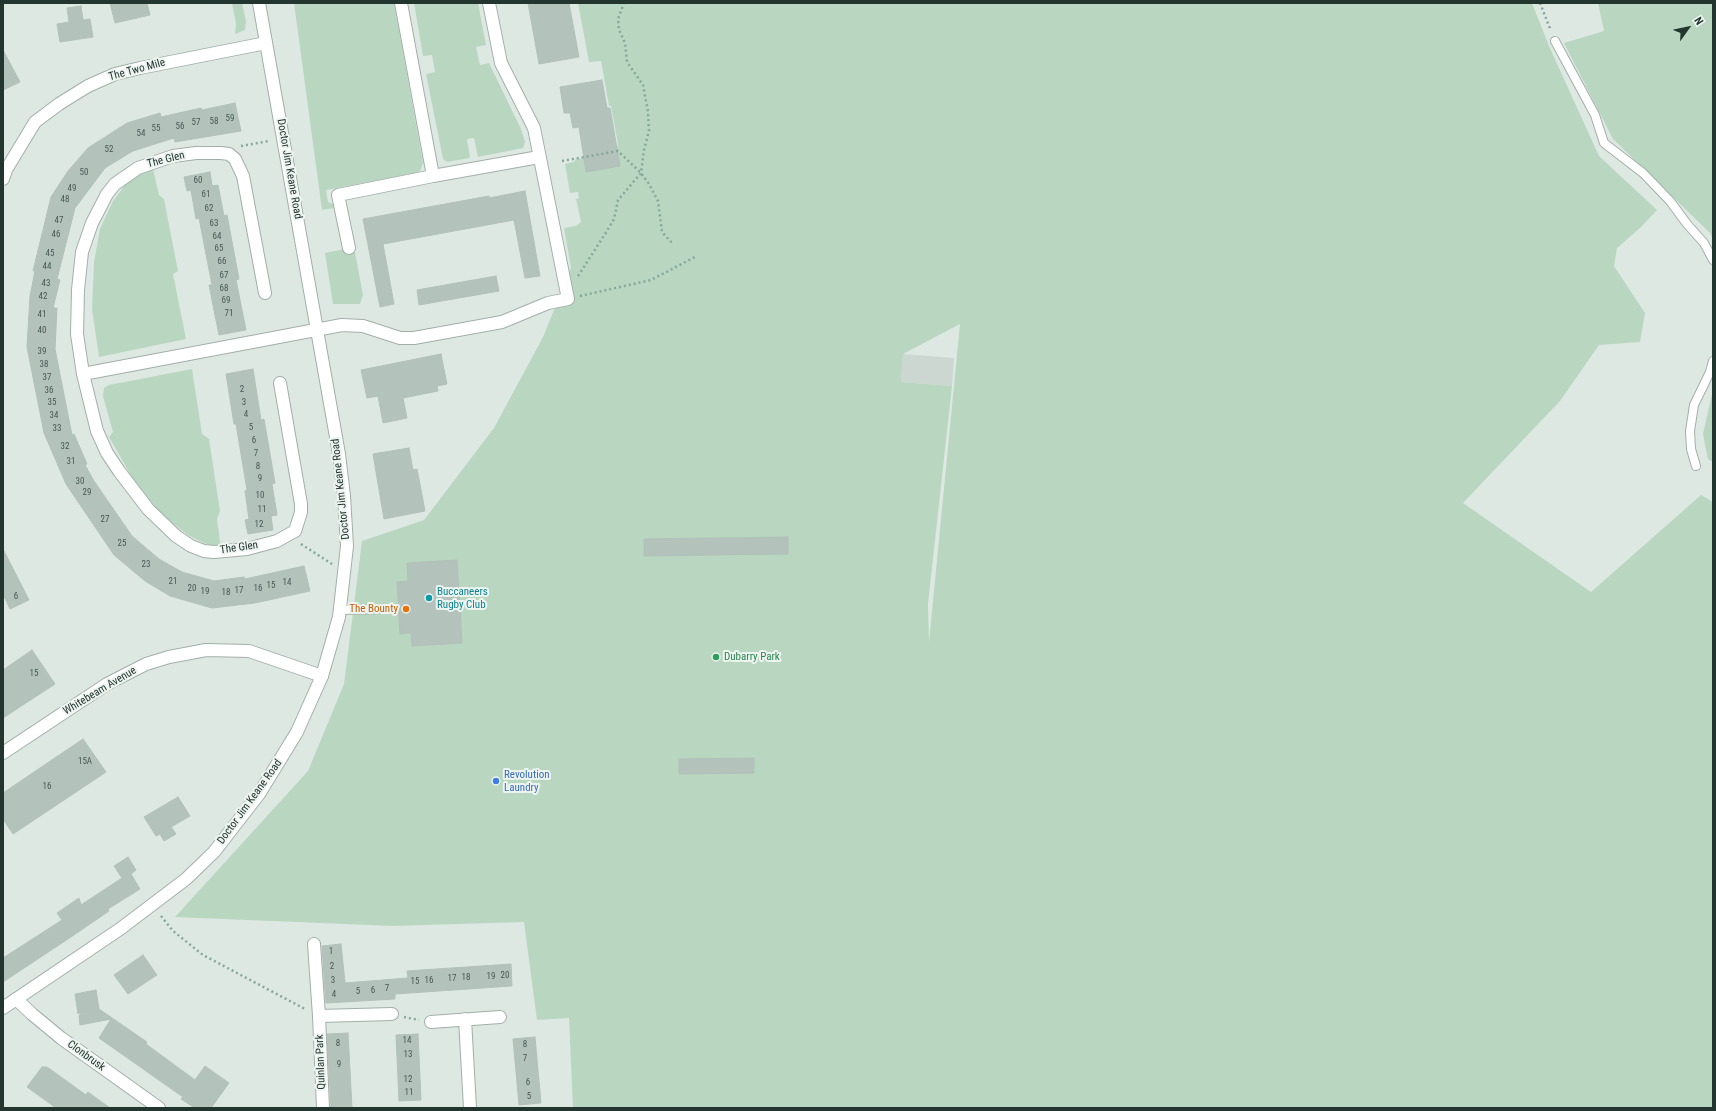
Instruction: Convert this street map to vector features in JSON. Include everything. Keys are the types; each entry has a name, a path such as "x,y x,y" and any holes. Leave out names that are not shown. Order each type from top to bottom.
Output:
{"street":[{"name":"Doctor Jim Keane Road","path":"3,1008 120,929 186,879 214,852 259,794 297,732 322,676 340,610 345,572 346,546 344,490 332,411 316,330 259,3"},
{"path":"401,3 433,176"},
{"path":"82,374 342,325 356,325 371,328 400,338 414,338 498,323 548,303 568,299 534,128 498,55 489,3"},
{"name":"The Two Mile","path":"4,173 36,122 59,104 88,86 115,74 266,43"},
{"name":"The Glen","path":"229,154 210,152 196,153 174,156 153,162 138,168 121,179 107,194 92,223 82,252 78,290 77,334 82,374 94,423 107,452 119,471 148,509 176,536 191,546 204,551 228,552 247,549 277,541 294,531"},
{"path":"229,154 235,159 243,176 265,293"},
{"path":"349,248 338,195 539,157"},
{"path":"280,383 301,504 300,519 294,531"},
{"name":"Whitebeam Avenue","path":"3,753 106,684 146,664 169,657 206,650 249,651 322,676"},
{"name":"Quinlan Park","path":"314,944 323,1108"},
{"name":"Clonbrusk","path":"16,999 62,1038 159,1108"},
{"path":"319,1016 392,1014"},
{"path":"431,1022 500,1017"},
{"path":"465,1019 470,1108"}],"lane":[{"path":"1555,41 1595,115 1604,143 1643,173 1670,201 1687,224 1704,243 1713,260"},
{"path":"1696,466 1691,449 1690,431 1694,405 1710,372 1713,361"},
{"path":"340,610 381,609"}],"path":[{"path":"565,286 573,284 614,219 618,200 641,173 644,150 649,131 648,112 643,85 627,62 625,43 619,30 618,19 624,3"},
{"path":"1540,3 1555,41"},
{"path":"229,154 241,145 283,138"},
{"path":"562,161 618,151 641,173 658,201 662,232 673,244"},
{"path":"568,299 651,280 695,257"},
{"path":"294,531 301,545 345,572"},
{"path":"152,904 172,931 203,955 319,1016"},
{"path":"392,1014 431,1022"}],"shaded area":[{"path":"903,354 954,358 952,386 901,382"}],"green space":[{"path":"232,3 242,3 246,21 245,30 235,34 236,24"},
{"path":"294,3 394,3 423,163 420,171 326,190 328,202 333,204 334,208 322,210"},
{"path":"414,3 478,3 486,45 476,47 480,65 489,63 521,129 525,142 523,148 478,157 474,138 467,139 470,158 447,162 443,159 426,74 435,72 432,55 423,56"},
{"path":"578,3 1532,3 1549,46 1599,156 1657,210 1640,228 1617,248 1614,266 1645,313 1640,342 1599,345 1560,401 1463,503 1591,592 1701,495 1713,502 1713,1108 573,1108 569,1018 537,1020 524,922 393,926 175,917 308,771 344,684 362,541 424,520 494,428 543,337 571,268 564,228 576,226 581,222 576,199 579,198 578,192 570,193 565,164 574,162 576,159 615,153 618,144 601,61 589,62","holes":["960,324 929,642 928,604 952,386 901,382 903,354"]},
{"path":"1598,3 1713,3 1713,239 1710,233 1613,139 1564,43 1604,31"},
{"path":"153,169 159,195 164,199 178,271 173,274 186,339 99,357 92,309 94,262 100,229 113,201 126,184 139,175"},
{"path":"354,247 363,295 360,304 333,304 325,253"},
{"path":"192,369 202,434 209,439 220,511 217,519 221,549 188,535 162,515 133,479 109,437 113,432 103,396 104,388 109,385"},
{"path":"1713,390 1713,462 1708,459 1703,434"}],"building":[{"path":"110,3 147,3 150,15 115,23"},
{"path":"528,3 569,3 579,57 539,64"},
{"path":"81,6 83,20 90,19 93,37 60,42 57,24 69,22 67,8"},
{"path":"3,50 20,82 3,90"},
{"path":"602,80 607,108 610,108 620,166 586,172 579,127 573,128 570,113 564,113 560,87"},
{"path":"235,103 241,131 175,142 174,138 133,151 105,168 75,208 57,279 60,280 53,308 57,308 55,349 72,435 74,434 87,464 85,465 94,481 132,536 159,559 182,572 214,581 244,577 245,579 304,566 310,591 255,603 212,608 170,596 145,581 114,555 66,484 44,433 27,347 30,296 35,271 33,271 51,197 68,171 88,148 127,123 160,113 161,117 201,108 202,110"},
{"path":"210,172 212,186 218,185 224,216 227,215 239,279 236,280 246,330 219,335 209,285 212,285 199,218 196,219 191,190 187,191 184,177"},
{"path":"525,191 540,276 525,278 514,220 383,244 394,304 380,307 363,219 489,196 489,198"},
{"path":"496,276 499,291 419,305 417,290"},
{"path":"441,354 447,384 437,386 438,391 403,398 407,418 383,423 378,396 367,398 361,370"},
{"path":"253,369 261,420 264,419 275,483 272,484 277,515 271,516 273,530 248,534 245,520 249,519 245,491 247,490 226,374"},
{"path":"409,448 413,470 417,469 425,511 384,519 373,454"},
{"path":"788,537 788,554 644,556 644,539"},
{"path":"3,549 29,600 10,609 3,594"},
{"name":"Buccaneers Rugby Club","path":"457,560 462,643 412,646 411,633 400,634 397,582 408,581 407,563"},
{"path":"32,650 55,684 3,718 3,670"},
{"path":"83,739 106,772 13,834 3,819 3,793"},
{"path":"754,758 754,773 679,774 679,759"},
{"path":"178,797 190,816 171,827 176,834 164,841 160,834 156,836 144,817"},
{"path":"128,857 136,870 131,874 140,889 108,909 109,911 3,982 3,958 62,920 57,913 79,898 81,905 122,878 114,866"},
{"path":"341,944 345,983 408,978 407,971 511,964 512,986 395,994 395,999 326,1003 322,946"},
{"path":"143,955 157,975 128,994 114,975"},
{"path":"96,990 99,1009 147,1042 146,1044 195,1080 205,1066 229,1083 211,1108 195,1108 181,1099 183,1097 99,1038 111,1019 80,1025 79,1016 82,1012 78,1014 75,994"},
{"path":"348,1033 352,1108 331,1108 327,1034"},
{"path":"418,1034 421,1100 399,1101 396,1035"},
{"path":"535,1037 541,1103 519,1105 513,1039"},
{"path":"42,1067 47,1067 86,1095 88,1092 110,1108 56,1108 27,1087"}],"place":[{"name":"Buccaneers Rugby Club","path":"429,598"},
{"name":"The Bounty","path":"406,609"},
{"name":"Dubarry Park","path":"716,657"},
{"name":"Revolution Laundry","path":"496,781"}]}
